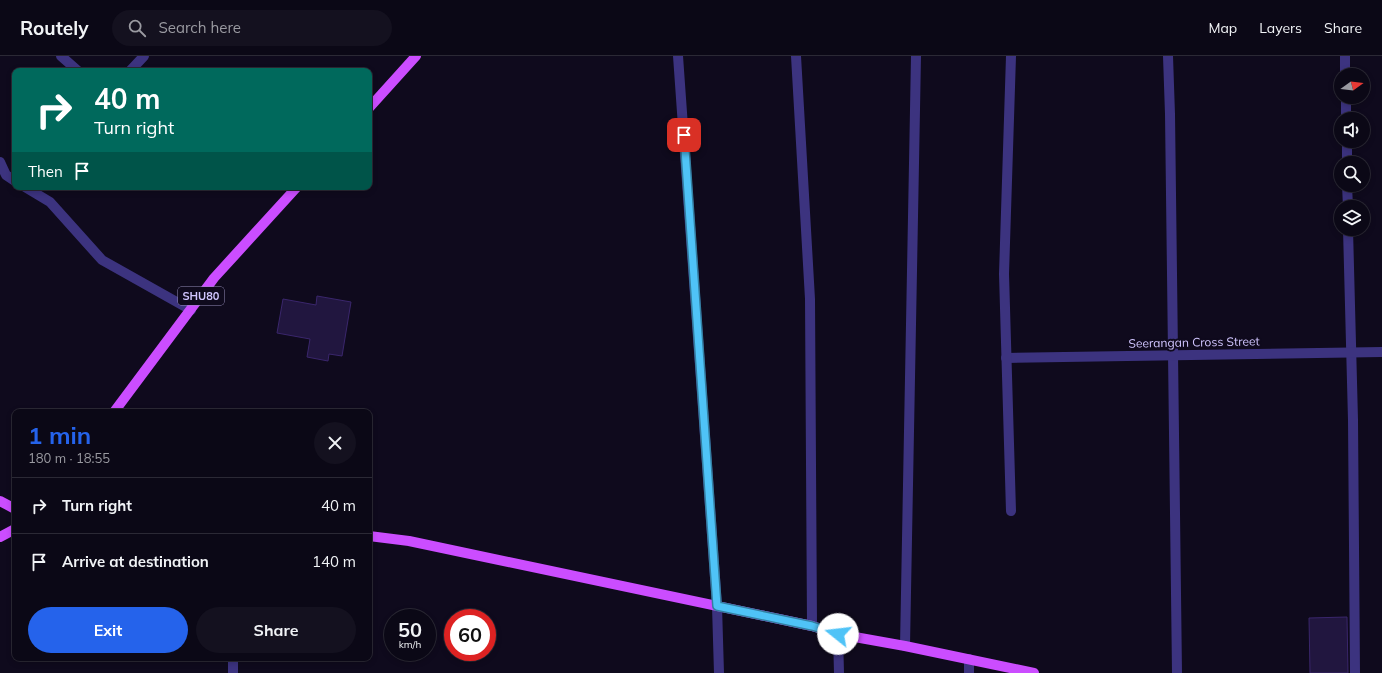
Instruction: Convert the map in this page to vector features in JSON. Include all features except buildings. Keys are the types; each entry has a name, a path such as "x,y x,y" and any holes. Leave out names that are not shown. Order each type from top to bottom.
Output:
{"main road":[{"path":"372,105 416,56"},
{"name":"SHU80","path":"116,409 214,278 294,190"},
{"path":"0,501 12,507"},
{"path":"0,537 12,531"},
{"path":"372,536 409,541 812,626 838,634 905,646 1034,673"}],"street":[{"path":"60,56 74,68"},
{"path":"133,68 144,56"},
{"path":"678,56 717,606 719,673"},
{"path":"796,56 810,299 812,626"},
{"path":"905,646 916,56"},
{"path":"1011,56 1004,274 1011,511"},
{"path":"1168,56 1177,673"},
{"path":"1345,56 1345,68"},
{"path":"0,162 6,175 12,179"},
{"path":"32,190 50,202 102,260 190,310"},
{"path":"1348,236 1355,673"},
{"name":"Seerangan Cross Street","path":"1006,358 1382,352"},
{"path":"838,634 839,673"},
{"path":"969,659 969,673"},
{"path":"233,661 233,673"}],"route":[{"path":"684,135 717,606 812,626 838,634"}]}
